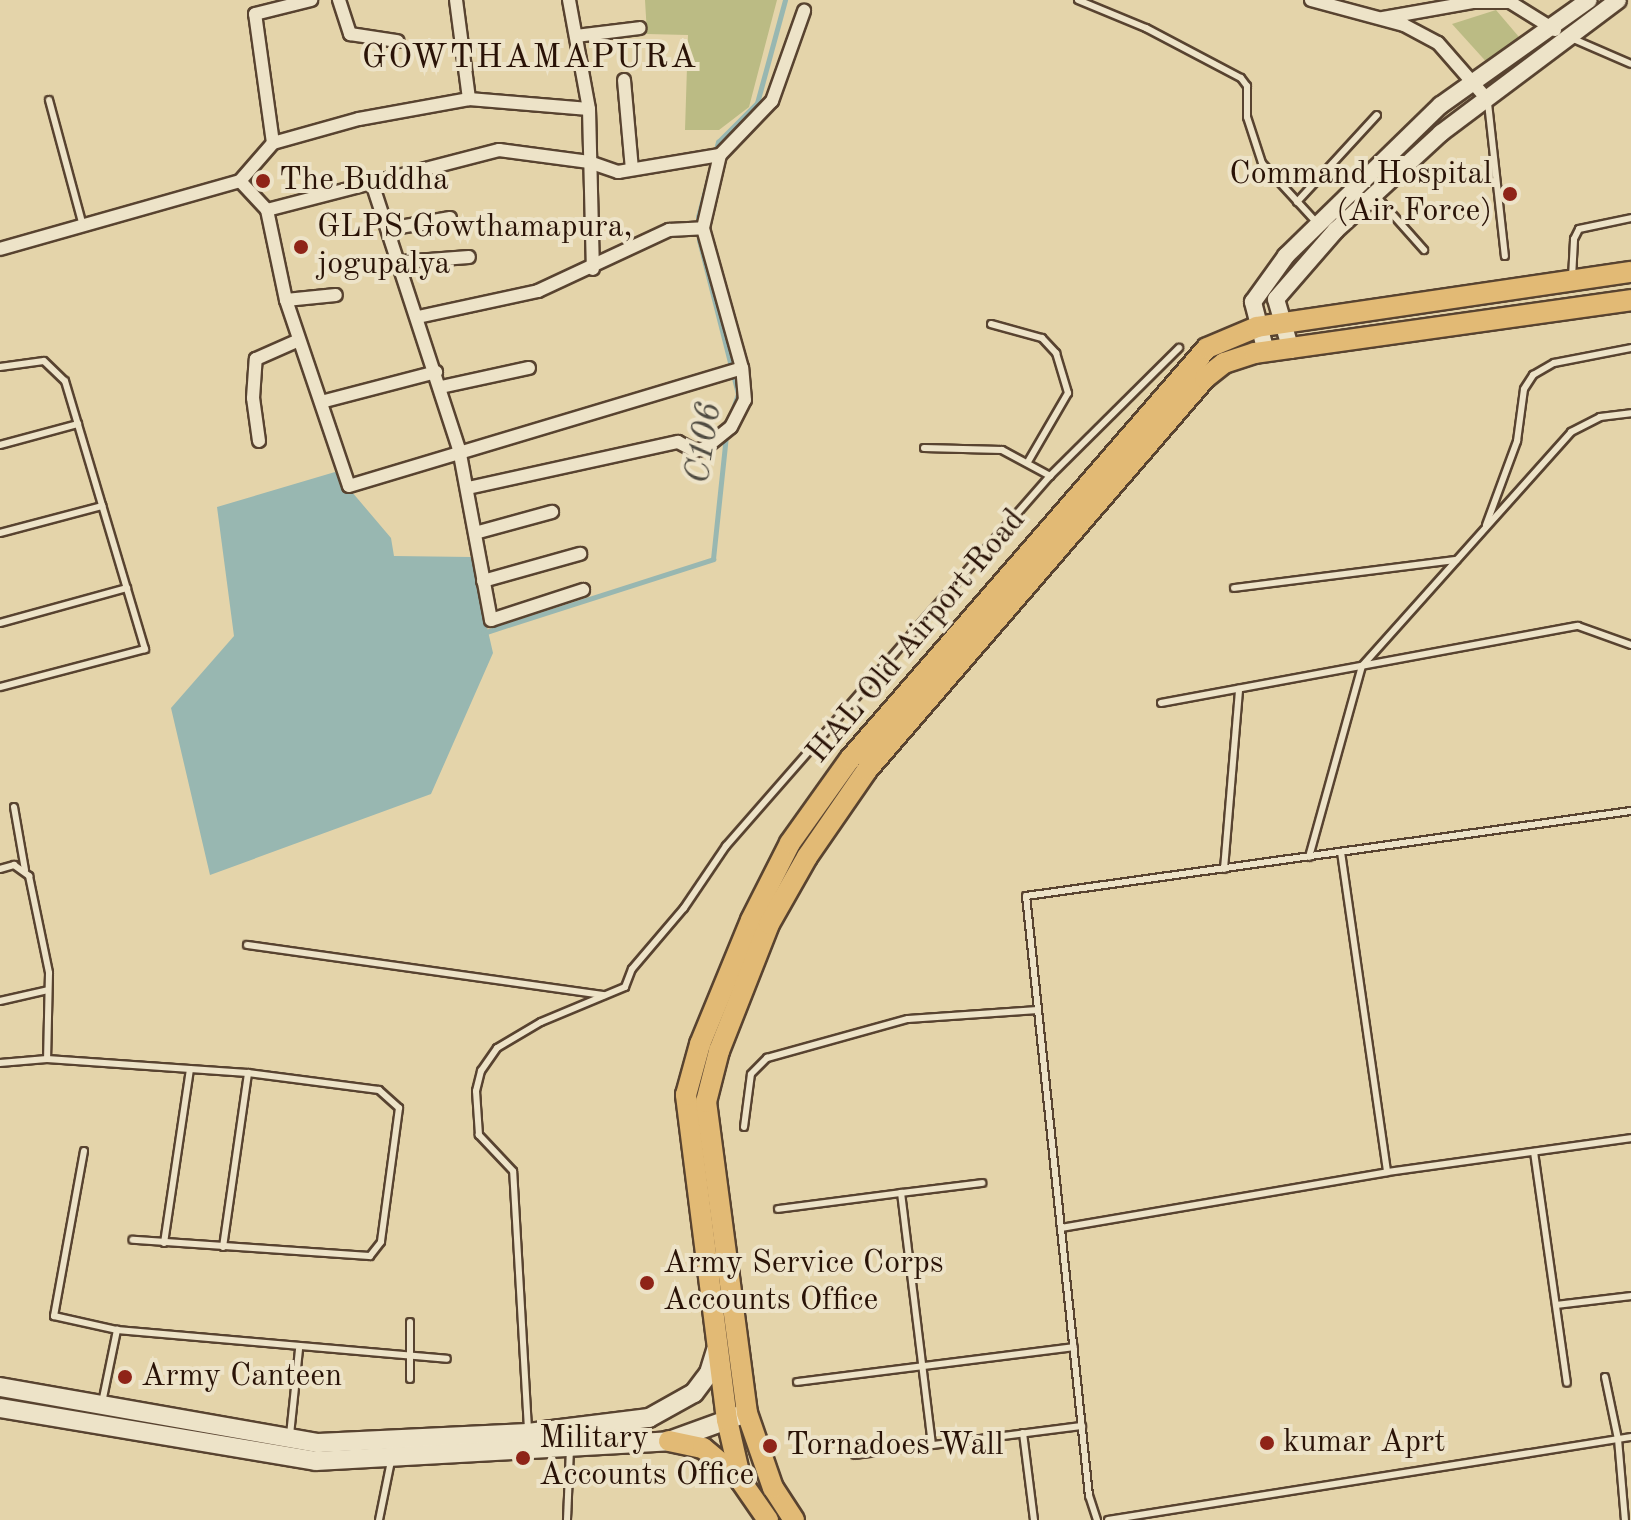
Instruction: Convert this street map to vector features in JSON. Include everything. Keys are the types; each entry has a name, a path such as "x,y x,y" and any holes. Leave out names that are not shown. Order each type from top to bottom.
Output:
{"main road":[{"name":"HAL Old Airport Road","path":"741,1481 716,1350 686,1095 700,1044 751,920 790,843 850,759 1207,348 1257,327 1631,272"},
{"name":"HAL Old Airport Road","path":"794,1520 773,1488 747,1413 706,1102 719,1051 769,924 867,770 1205,378 1224,363 1266,352 1631,300"},
{"path":"0,1387 318,1443 528,1433 649,1418 694,1393 709,1373 716,1350"},
{"path":"0,1408 316,1461 669,1441 747,1413"},
{"path":"669,1441 720,1457 768,1520"}],"street":[{"path":"273,143 255,14 311,0"},
{"path":"339,0 350,34 397,41"},
{"path":"456,0 469,99"},
{"path":"569,0 589,109 593,269"},
{"path":"1311,0 1380,18 1438,43 1487,99"},
{"path":"1266,352 1257,327 1253,302 1286,256 1471,80 1589,0"},
{"path":"1291,350 1280,323 1276,299 1282,289 1374,194 1487,99 1618,0"},
{"path":"1380,18 1430,5 1510,2 1567,37"},
{"path":"468,488 678,442 695,451 705,448 731,427 745,400 742,368 698,228 720,155 772,101 804,11"},
{"path":"576,36 640,28"},
{"path":"624,80 632,169"},
{"path":"0,249 240,181 273,143 359,119 469,99 589,109"},
{"path":"267,210 499,150 589,162 618,172 720,155"},
{"path":"240,181 267,210 286,300 349,486 459,449 742,368"},
{"path":"372,183 402,262 459,449 491,620 583,590"},
{"path":"389,229 450,218"},
{"path":"418,317 503,301 593,269 669,230 698,228"},
{"path":"402,262 469,257"},
{"path":"286,300 336,295"},
{"path":"259,441 253,398 256,359 299,340"},
{"path":"441,387 529,368"},
{"path":"321,402 436,372"},
{"path":"475,533 552,512"},
{"path":"483,581 580,554"}],"lane":[{"path":"1078,0 1146,28 1241,78 1247,86 1247,117 1262,163 1318,225"},
{"path":"1567,37 1631,64"},
{"path":"1487,99 1505,256"},
{"path":"49,100 83,226"},
{"path":"1297,202 1377,115"},
{"path":"1374,194 1424,250"},
{"path":"1572,282 1574,239 1579,229 1631,218"},
{"path":"991,324 1042,338 1056,353 1068,393 1029,460"},
{"path":"528,1433 513,1171 479,1135 476,1091 481,1071 497,1048 541,1022 625,987 632,969 684,908 726,846 1050,476 1179,348"},
{"path":"1484,528 1517,441 1524,389 1533,375 1554,363 1631,348"},
{"path":"0,367 28,360 57,368 78,424 145,649 0,687"},
{"path":"1309,857 1362,666 1571,432 1600,417 1631,413"},
{"path":"0,445 78,424"},
{"path":"924,448 1002,450 1029,460 1050,476"},
{"path":"0,533 102,506"},
{"path":"1234,588 1456,560"},
{"path":"0,623 127,588"},
{"path":"1161,703 1578,626 1631,645"},
{"path":"1224,869 1239,689"},
{"path":"14,807 48,990 47,1059"},
{"path":"1097,1520 1082,1426 1026,896 1631,811"},
{"path":"1341,852 1387,1172"},
{"path":"0,869 14,865 25,870"},
{"path":"247,945 607,995"},
{"path":"0,1001 48,990"},
{"path":"744,1127 751,1074 767,1058 908,1019 1038,1010"},
{"path":"0,1063 47,1059 248,1073 379,1090 392,1096 402,1118 381,1242 370,1256 133,1240"},
{"path":"164,1243 190,1069"},
{"path":"223,1247 248,1073"},
{"path":"1061,1228 1387,1172 1631,1138"},
{"path":"84,1151 54,1316 117,1330 299,1349 447,1359"},
{"path":"1534,1152 1567,1383"},
{"path":"778,1209 982,1183"},
{"path":"901,1193 932,1445"},
{"path":"1556,1305 1631,1296"},
{"path":"410,1322 410,1379"},
{"path":"101,1406 117,1330"},
{"path":"797,1382 1074,1347"},
{"path":"290,1438 299,1349"},
{"path":"1605,1377 1618,1439 1625,1520"},
{"path":"855,1455 1082,1426"},
{"path":"1023,1433 1034,1520"},
{"path":"1108,1520 1631,1437"},
{"path":"567,1520 570,1449"},
{"path":"379,1519 392,1457"}],"green space":[{"path":"645,0 777,0 749,107 719,130 685,130 688,35 647,34"},
{"path":"1496,10 1525,44 1491,67 1452,24"}],"water":[{"path":"335,472 391,538 394,556 471,557 493,653 431,794 210,875 171,708 234,636 217,507"}],"waterway":[{"name":"C106","path":"727,426 738,394 699,240 698,217 718,142 757,103 785,0"},
{"name":"C106","path":"483,633 713,559 726,436"}],"place":[{"name":"The Buddha","path":"263,181"},
{"name":"Command Hospital (Air Force)","path":"1510,194"},
{"name":"GLPS Gowthamapura, jogupalya","path":"301,247"},
{"name":"Army Service Corps Accounts Office","path":"647,1283"},
{"name":"Army Canteen","path":"125,1377"},
{"name":"kumar Aprt","path":"1267,1443"},
{"name":"Tornadoes Wall","path":"770,1446"},
{"name":"Military Accounts Office","path":"523,1458"}],"district":[{"name":"GOWTHAMAPURA","path":"530,59"}]}
